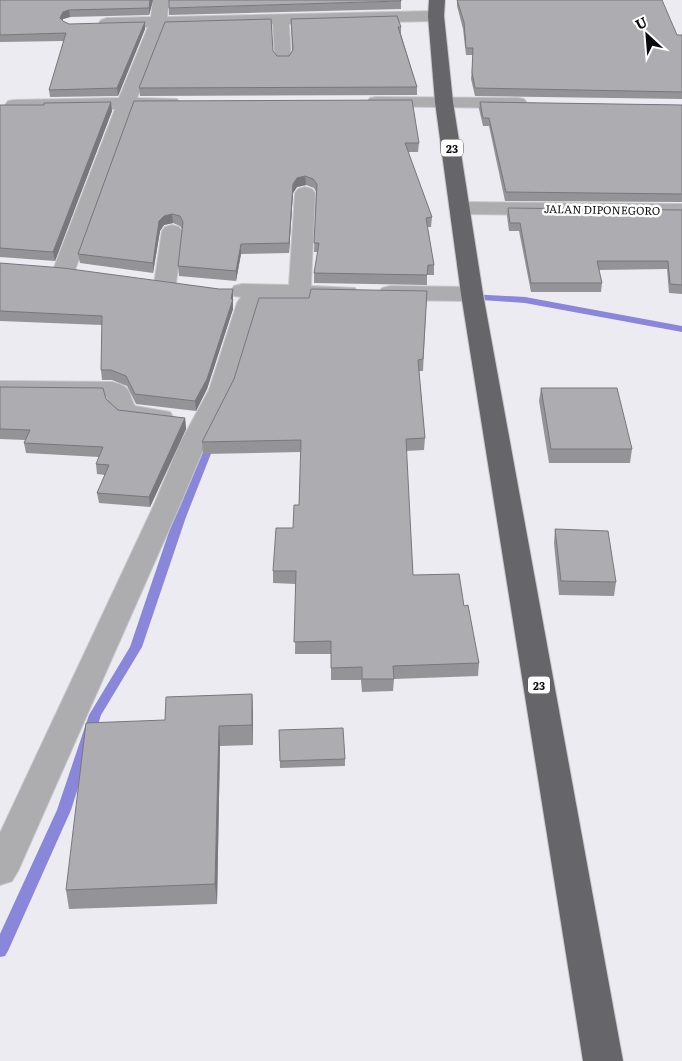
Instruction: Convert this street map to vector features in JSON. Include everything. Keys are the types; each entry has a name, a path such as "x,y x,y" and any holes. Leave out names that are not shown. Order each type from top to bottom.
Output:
{"highway":[{"name":"23","path":"436,8 444,102 473,300 603,1061"}],"street":[{"path":"64,271 158,22 161,0"},
{"path":"305,20 306,0"},
{"path":"90,24 305,20 436,8"},
{"path":"281,20 283,58"},
{"path":"362,102 531,103"},
{"path":"14,105 185,103"},
{"path":"300,293 305,193"},
{"name":"JALAN DIPONEGORO","path":"461,208 682,210"},
{"path":"164,284 172,231"},
{"path":"220,290 473,300"},
{"path":"0,871 74,705 166,507 193,443 221,390 239,336 245,309 262,292"},
{"path":"0,388 112,389 120,395 121,408 128,414 205,421"}],"building":[{"path":"0,0 150,0 149,8 69,10 63,12 60,18 69,24 145,22 117,88 49,90 66,33 0,35"},
{"path":"169,0 401,0 401,1 169,8"},
{"path":"457,0 662,0 677,35 682,35 682,92 475,88 472,72 473,48 466,48 464,22"},
{"path":"397,16 401,27 398,27 417,87 139,88 165,22 271,19 273,51 277,56 289,56 293,50 291,19"},
{"path":"412,100 419,143 405,143 432,217 426,218 434,265 428,265 427,275 314,273 319,243 314,243 317,184 313,179 305,176 297,178 293,184 289,243 241,244 236,271 178,266 183,222 180,216 172,214 164,216 159,221 153,263 78,254 134,101"},
{"path":"111,102 53,252 0,248 0,105"},
{"path":"480,102 682,105 682,194 506,192 489,118 483,118"},
{"path":"508,208 682,210 682,285 670,284 668,261 597,261 602,283 531,283 520,223 510,223"},
{"path":"0,263 63,268 219,289 233,289 231,299 233,299 207,379 195,401 135,394 126,376 111,370 101,370 102,316 0,311"},
{"path":"311,289 427,291 423,359 418,360 425,438 406,439 413,575 459,574 464,606 468,605 479,663 393,666 394,679 362,679 362,667 331,668 331,641 294,642 296,571 273,571 276,528 293,528 294,505 299,505 301,440 202,442 234,379 259,298 309,298"},
{"path":"0,387 103,388 106,399 118,410 185,418 149,497 97,493 109,465 96,464 103,447 24,443 30,430 0,429"},
{"path":"541,388 617,388 632,449 551,449"},
{"path":"555,529 608,531 616,582 561,581"},
{"path":"252,694 252,725 219,726 215,884 66,890 86,723 165,720 166,697"},
{"path":"343,728 345,759 280,761 279,730"}],"waterway":[{"path":"470,297 525,300 682,329"},
{"path":"0,951 64,810 95,715 136,647 180,517 211,441"}]}
